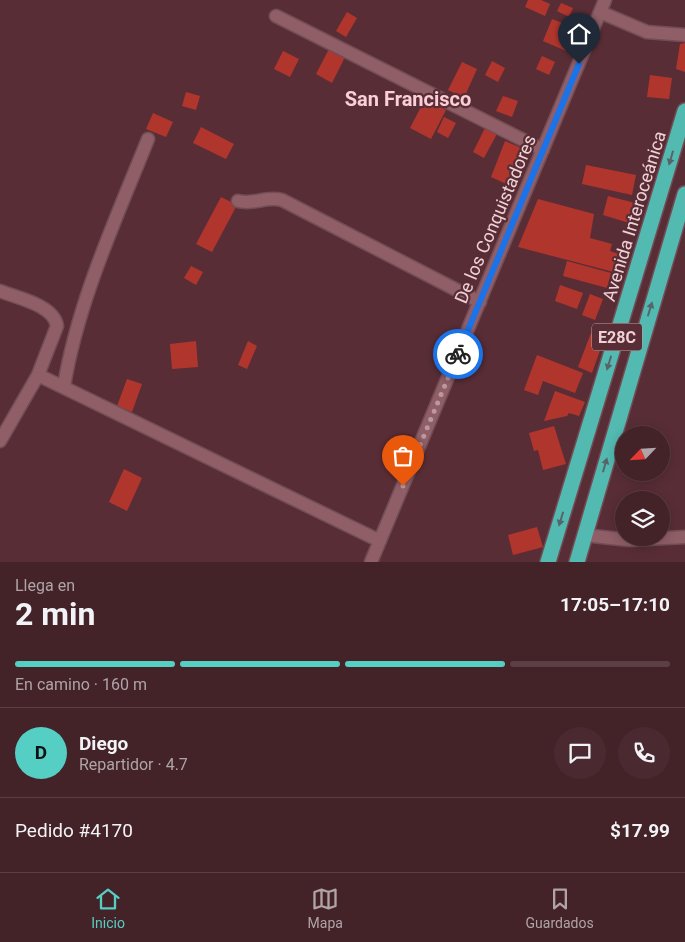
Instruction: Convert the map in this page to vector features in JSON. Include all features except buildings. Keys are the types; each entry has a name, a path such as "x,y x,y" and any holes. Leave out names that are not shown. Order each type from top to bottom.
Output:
{"highway":[{"name":"Avenida Interoceánica","path":"548,562 685,111"},
{"name":"E28C","path":"577,562 685,194"}],"street":[{"name":"De los Conquistadores","path":"371,562 605,0"},
{"path":"600,12 647,32 685,35"},
{"path":"276,16 543,150"},
{"path":"64,386 67,366 97,268 148,139"},
{"path":"238,201 248,204 272,198 282,200 480,302"},
{"path":"0,291 45,309 56,320 57,330 38,375 0,441"},
{"path":"38,375 380,541"},
{"path":"584,535 629,540 685,537"}],"way so far":[{"path":"403,486 458,354"}],"district":[{"name":"San Francisco","path":"408,99"}],"route":[{"path":"458,354 579,64"}]}
